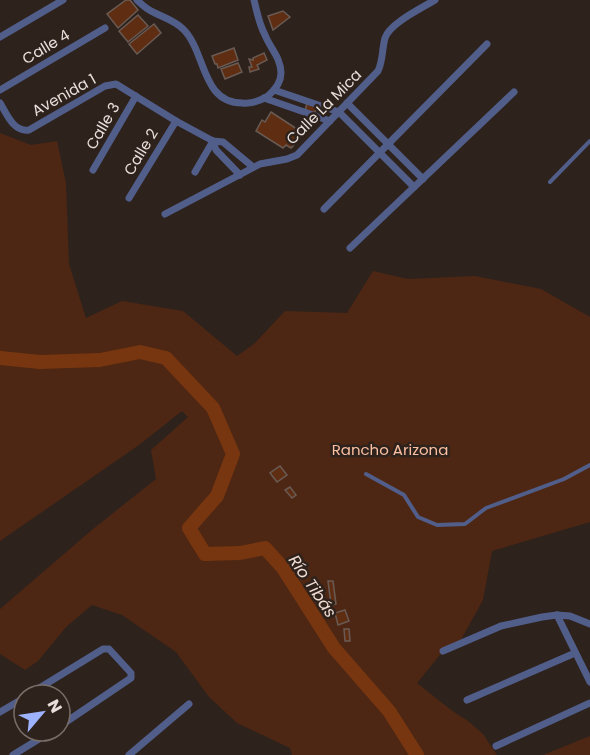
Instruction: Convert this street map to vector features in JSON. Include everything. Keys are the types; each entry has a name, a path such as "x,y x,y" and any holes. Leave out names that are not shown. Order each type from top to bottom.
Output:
{"street":[{"path":"0,38 63,0"},
{"path":"137,0 146,8 183,29 197,49 210,85 221,97 238,104 264,98 274,90 280,79 280,66 276,54 264,35 254,0"},
{"name":"Calle La Mica","path":"165,214 260,164 297,155 378,71 386,36 393,27 435,0"},
{"name":"Calle 4","path":"0,90 105,28"},
{"path":"324,209 487,44"},
{"name":"Avenida 1","path":"0,103 13,125 23,131 29,130 105,86 116,84 176,121 213,141 223,142 253,168"},
{"path":"274,90 339,112 414,187"},
{"path":"350,248 514,92"},
{"name":"Calle 3","path":"93,170 136,96"},
{"path":"264,98 330,121"},
{"path":"347,103 423,179"},
{"name":"Calle 2","path":"129,198 176,121"},
{"path":"195,172 213,141"},
{"name":"Avenida 1","path":"213,141 216,150 240,175"},
{"path":"557,615 590,682"},
{"path":"443,651 501,626 557,615 570,616 590,624"},
{"path":"48,683 103,649 110,649 131,673 131,678 72,718"},
{"path":"467,700 575,653"},
{"path":"496,746 590,703"},
{"path":"129,755 189,704"},
{"path":"13,755 29,743"}],"lane":[{"path":"550,182 590,141"},
{"path":"366,474 404,495 418,517 437,525 446,525 465,524 486,508 564,479 590,465"}],"green space":[{"name":"Rancho Arizona","path":"0,133 31,145 57,141 66,183 69,264 86,318 122,301 183,311 237,356 254,344 285,311 347,313 373,271 408,279 475,276 541,289 590,317 590,522 492,551 483,600 458,645 443,651 417,683 483,734 497,755 292,755 290,748 237,723 209,697 176,652 122,615 92,605 66,627 38,661 25,670 0,654 0,609 93,529 156,479 151,450 188,417 182,411 139,445 0,541"},
{"path":"590,736 590,755 543,755"}],"building":[{"path":"126,0 130,0 138,10 118,28 107,14"},
{"path":"283,11 290,17 273,30 268,16"},
{"path":"138,15 148,26 128,42 119,31"},
{"path":"154,24 161,33 137,54 129,44"},
{"path":"234,48 238,60 218,68 212,56"},
{"path":"264,53 267,60 257,65 259,69 250,72 249,67 252,67 249,59 253,60"},
{"path":"238,63 242,72 225,79 221,69"},
{"path":"308,99 318,104 314,114 305,111"},
{"path":"271,112 303,133 297,142 292,140 290,142 294,145 291,148 286,145 283,148 256,131 262,120 265,122"},
{"path":"280,466 287,475 277,482 270,473"},
{"path":"290,487 296,495 292,498 285,490"},
{"path":"328,581 333,581 336,604 331,605"},
{"path":"345,610 349,621 338,625 335,613"},
{"path":"344,629 349,629 350,641 345,641"}],"waterway":[{"name":"Río Tibás","path":"0,358 40,362 100,360 140,352 166,358 213,408 233,454 217,496 189,528 205,554 240,553 265,548 283,568 334,648 389,711 417,755"}]}
